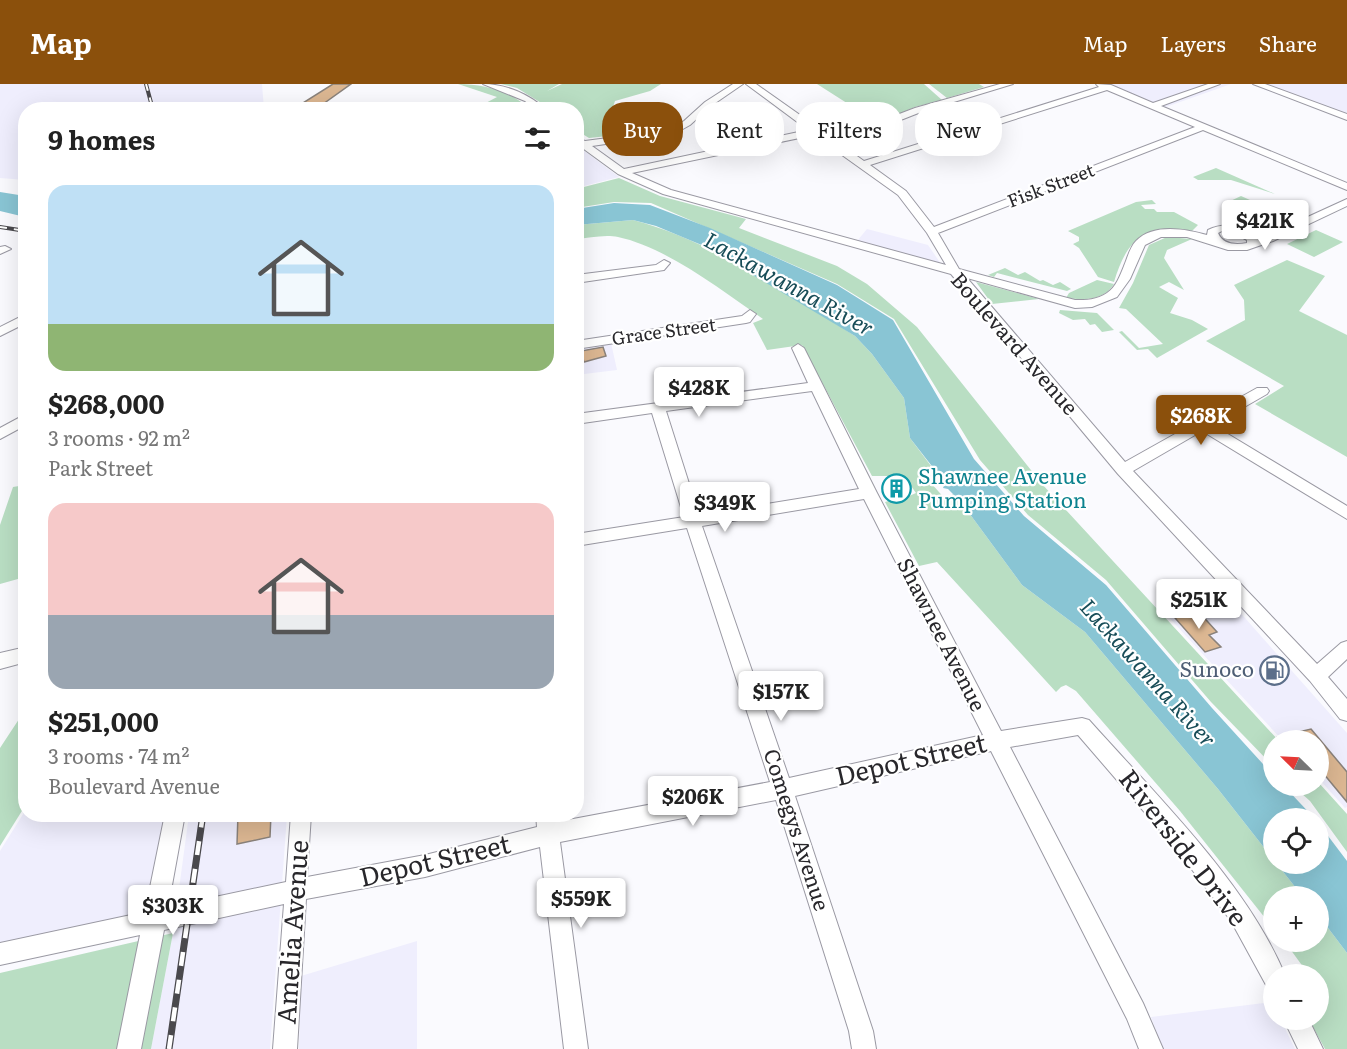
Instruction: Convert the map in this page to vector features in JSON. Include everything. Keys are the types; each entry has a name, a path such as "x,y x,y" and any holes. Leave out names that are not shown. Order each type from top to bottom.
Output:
{"street":[{"path":"487,84 532,102"},
{"path":"584,142 671,132 687,123 708,104 739,84"},
{"path":"750,84 796,116"},
{"path":"903,116 1009,84"},
{"path":"1153,106 1216,84"},
{"path":"1257,84 1347,117"},
{"path":"864,165 1104,86 1347,187"},
{"name":"Fisk Street","path":"932,232 1204,127"},
{"path":"622,172 796,136"},
{"name":"Boulevard Avenue","path":"584,147 622,172 667,192 955,271 1123,470 1316,676 1347,713"},
{"path":"851,156 902,193 932,232 955,271 1061,301 1086,304 1104,301 1118,293 1137,250 1147,238 1157,234 1173,232 1237,248 1248,247 1253,242 1269,238 1347,202"},
{"path":"1216,241 1212,232 1226,228 1246,233 1253,242"},
{"path":"584,278 660,268 664,263"},
{"name":"Grace Street","path":"584,344 746,320 750,315"},
{"path":"0,332 18,322"},
{"name":"Shawnee Avenue","path":"798,348 869,493 1135,1011 1151,1049"},
{"path":"584,418 817,386"},
{"path":"1123,470 1262,391"},
{"name":"Comegys Avenue","path":"657,407 673,447 692,521 784,789 861,1031 864,1049"},
{"path":"0,434 18,423"},
{"path":"1204,426 1347,513"},
{"path":"584,539 869,493"},
{"path":"1316,676 1347,648"},
{"path":"0,661 18,656"},
{"name":"Depot Street","path":"584,819 784,789 996,741 1082,726"},
{"name":"Riverside Drive","path":"1082,726 1142,792 1239,913 1267,964"},
{"path":"129,1049 174,822"},
{"name":"Amelia Avenue","path":"285,1049 301,822"},
{"path":"548,824 576,1049"},
{"name":"Depot Street","path":"0,954 297,890 425,866 548,824"},
{"path":"1301,1030 1311,1049"}],"shaded area":[{"path":"0,84 262,84 263,102 18,102 18,179 0,178"},
{"path":"1104,84 1231,84 1163,108"},
{"path":"1250,84 1347,84 1347,120"},
{"path":"584,151 619,177 584,186"},
{"path":"867,229 928,245 941,264 857,241"},
{"path":"611,343 617,370 584,374 584,347"},
{"path":"1222,592 1347,733 1347,807 1345,808 1329,790 1329,730 1273,730 1163,611"},
{"path":"18,822 169,822 151,913 0,947 0,851"},
{"path":"188,822 286,822 270,1049 151,1049 173,933"},
{"path":"417,941 417,1049 299,1049 301,976"},
{"path":"1263,1003 1263,1030 1286,1030 1295,1049 1163,1049 1151,1017"}],"green space":[{"path":"458,84 478,85 497,90 520,102 488,102 497,97"},
{"path":"501,84 559,84 547,91 562,84 661,84 650,91 615,102 602,102 602,137 589,138 584,135 584,102 540,102 517,88"},
{"path":"817,84 924,84 942,100 915,102 915,107 903,112 903,102 845,102"},
{"path":"929,84 979,84 984,87 947,98"},
{"path":"1216,168 1275,194 1231,180 1198,180 1193,177"},
{"path":"619,178 660,196 746,219 739,228 837,266 867,284 917,327 1042,484 1269,730 1263,730 1263,756 1211,702 1106,580 1028,515 980,460 894,319 837,284 651,203 614,202 584,207 584,187"},
{"path":"1241,196 1286,216 1272,222 1267,229 1258,222 1264,221 1246,203 1224,204"},
{"path":"1152,200 1156,204 1141,205 1145,209 1154,209 1157,212 1174,212 1198,225 1192,231 1162,229 1141,237 1125,254 1114,282 1098,277 1079,248 1073,244 1079,241 1079,237 1068,231 1136,202"},
{"path":"633,220 663,229 748,269 855,336 872,354 904,398 910,438 934,470 922,473 947,501 953,494 961,502 1022,585 1085,632 1218,789 1263,846 1263,874 1285,874 1294,886 1263,886 1263,915 1180,811 1076,691 1066,685 1056,692 937,562 919,566 885,502 899,498 900,500 916,493 904,476 872,476 802,345 767,350 753,323 763,319 694,271 655,250 613,236 584,238 584,224"},
{"path":"1316,230 1343,242 1314,257 1287,244"},
{"path":"1167,237 1192,239 1167,250 1164,258 1184,290 1169,282 1159,287 1178,298 1170,313 1192,320 1208,329 1157,358 1148,349 1137,350 1119,332 1122,331 1139,348 1163,344 1126,309 1119,308 1133,283 1149,245"},
{"path":"1287,260 1325,276 1299,311 1347,335 1347,457 1255,404 1284,386 1206,341 1245,320 1244,300 1234,285"},
{"path":"1005,268 1018,275 1025,272 1040,281 1043,280 1053,285 1060,282 1071,289 1067,291 997,273 994,277 988,275"},
{"path":"1097,280 1114,284 1105,294 1093,298 1066,298 1069,293"},
{"path":"976,282 1039,299 992,304"},
{"path":"1060,310 1097,313 1114,330 1102,332 1095,324 1090,325 1085,319 1073,320 1059,313"},
{"path":"18,486 18,579 0,584 0,525 13,487"},
{"path":"18,721 18,817 0,846 0,748"},
{"path":"1329,794 1347,814 1347,852 1329,827 1329,808 1315,808 1304,796 1329,796"},
{"path":"1329,929 1347,953 1347,1049 1325,1049 1315,1030 1329,1030 1329,964 1301,964 1292,952 1329,952"},
{"path":"173,933 151,1049 0,1049 0,973"}],"water":[{"path":"0,192 18,195 18,215 0,211"},
{"name":"Lackawanna River","path":"614,203 650,205 710,228 837,285 893,320 974,459 1024,516 1106,585 1263,764 1263,796 1293,796 1305,808 1263,808 1263,846 1218,789 1085,632 1022,585 961,502 948,489 943,488 945,483 910,438 904,398 872,354 855,336 704,246 656,226 633,220 584,224 584,208"},
{"path":"1329,837 1347,861 1347,953 1329,929 1329,886 1294,886 1285,874 1329,874"}],"building":[{"path":"333,84 351,84 326,102 304,102"},
{"path":"603,347 606,356 584,362 584,350"},
{"path":"1198,611 1217,632 1209,635 1221,647 1205,652 1175,618"},
{"path":"1329,750 1347,772 1347,802 1329,780"},
{"path":"238,822 271,822 270,837 237,844"}],"railway":[{"path":"146,84 151,102"},
{"path":"0,227 18,230"},
{"path":"169,1049 202,822"}],"place":[{"name":"Shawnee Avenue Pumping Station","path":"897,489"},
{"name":"Sunoco","path":"1275,670"}]}
